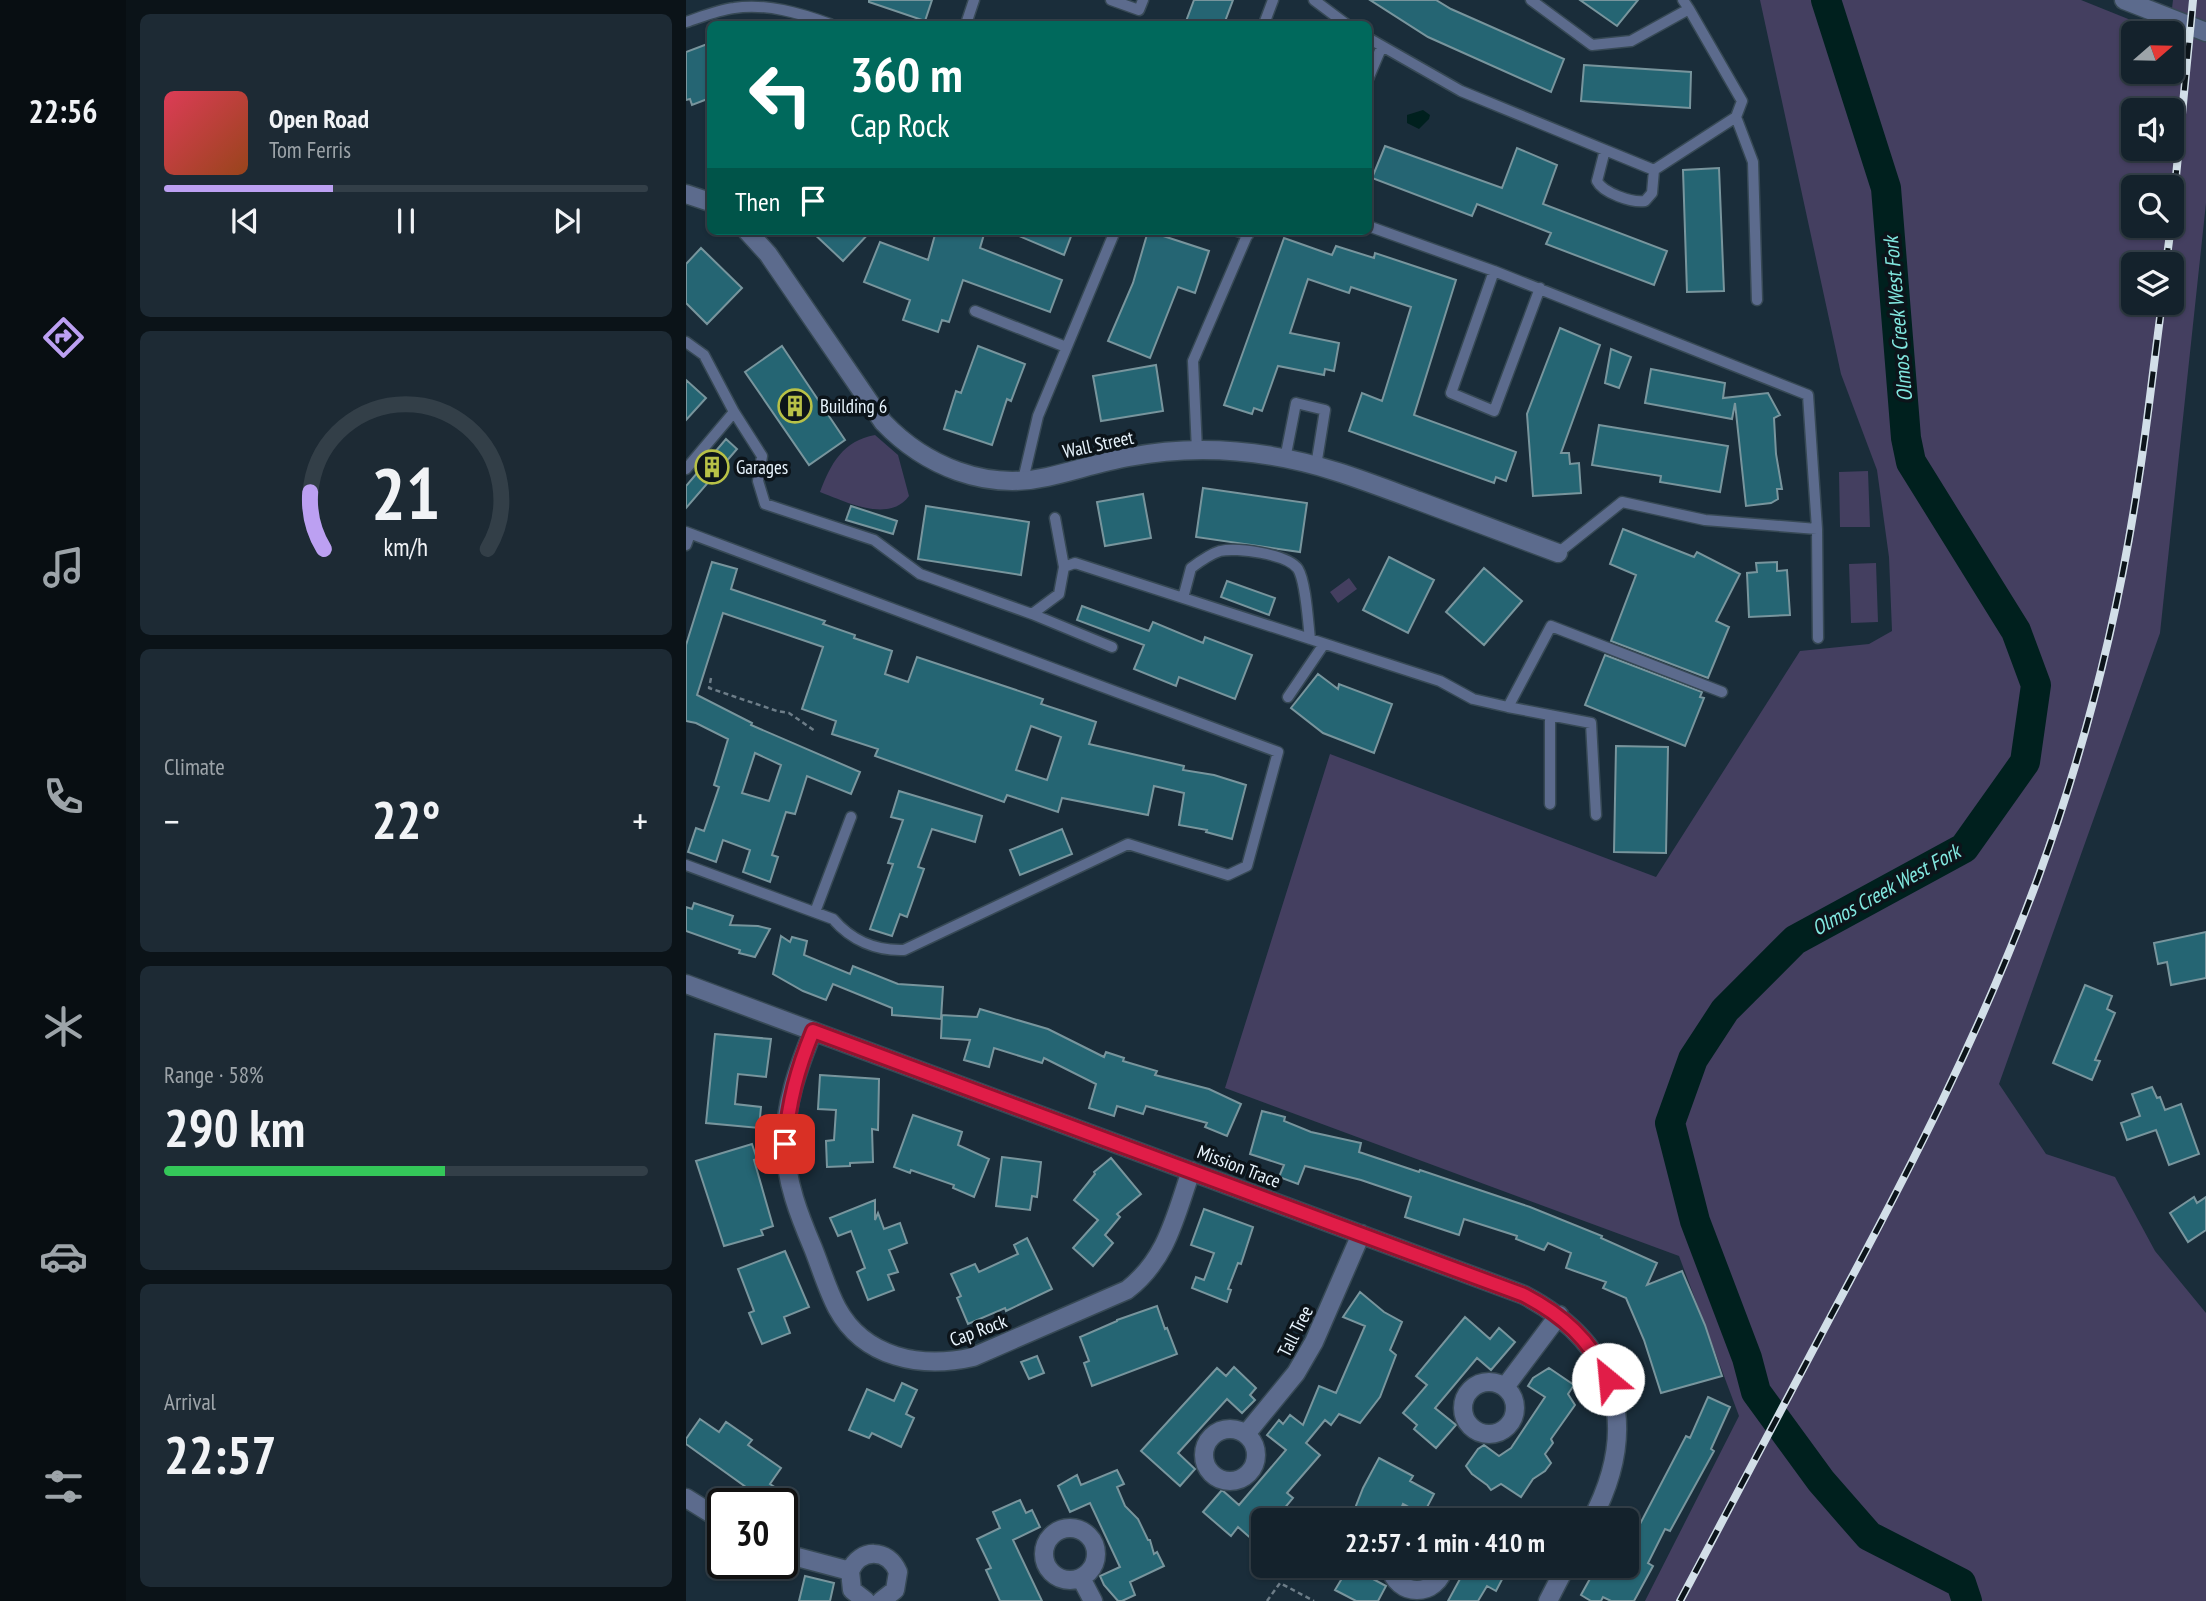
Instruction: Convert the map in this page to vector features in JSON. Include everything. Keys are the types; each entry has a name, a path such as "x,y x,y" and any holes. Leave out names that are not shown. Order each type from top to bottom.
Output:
{"street":[{"path":"2124,0 2206,32"},
{"path":"686,194 707,201"},
{"name":"Wall Street","path":"751,235 768,254 872,408 896,435 925,456 958,472 993,480 1023,480 1131,456 1225,451 1285,459 1342,472 1558,552"},
{"name":"Mission Trace","path":"686,984 1524,1295 1559,1315 1593,1351 1608,1379 1616,1410 1617,1441 1612,1473 1597,1508"},
{"name":"Cap Rock","path":"813,1031 794,1081 788,1106 785,1144 789,1184 838,1309 852,1328 870,1343 902,1359 950,1363 973,1357 1127,1290 1144,1277 1157,1260 1191,1171"},
{"name":"Tall Tree","path":"1246,1434 1296,1373 1314,1342 1361,1234"},
{"path":"1504,1387 1559,1315"},
{"path":"686,1498 707,1511"},
{"path":"866,1601 852,1590 850,1571 857,1560 868,1554 880,1554 891,1560 898,1572 898,1584 891,1595 881,1601"},
{"path":"798,1557 850,1571"},
{"path":"1082,1578 1093,1601"},
{"path":"1399,1594 1430,1588 1440,1578"},
{"path":"1548,1601 1560,1578"}],"lane":[{"path":"967,21 974,0"},
{"path":"1111,0 1139,10 1143,0"},
{"path":"1265,21 1273,0"},
{"path":"1314,0 1342,21"},
{"path":"1531,0 1592,45 1631,41 1686,5 1742,101 1736,117 1654,170"},
{"path":"686,22 734,8 768,7 821,21"},
{"path":"1372,40 1461,91 1654,170"},
{"path":"1372,70 1382,46"},
{"path":"1736,117 1753,162 1757,300"},
{"path":"1605,150 1597,181 1598,186 1605,190 1637,202 1645,201 1652,193 1654,170"},
{"path":"1372,227 1540,288 1808,395 1817,529 1818,638"},
{"path":"1023,480 1038,416 1113,235"},
{"path":"1197,451 1193,361 1244,235"},
{"path":"1494,271 1451,393 1494,411 1540,288"},
{"path":"975,311 1066,347"},
{"path":"686,342 705,355 734,412 762,456 758,481 765,504 874,540 920,574 1032,614 1112,647"},
{"path":"1285,459 1296,403 1325,410 1316,466"},
{"path":"686,469 734,412"},
{"path":"1558,552 1622,502 1704,520 1817,529"},
{"path":"1032,614 1059,594 1064,567 1055,518"},
{"path":"686,545 688,533 1278,752 1247,866 1228,875 1128,844 904,950 884,951 845,933 833,919 686,866"},
{"path":"1183,598 1191,568 1220,551 1240,550 1284,557 1298,569 1307,606 1310,639"},
{"path":"1064,567 1075,563 1440,681 1473,699 1591,723 1596,815"},
{"path":"1508,707 1551,626 1722,692"},
{"path":"1288,697 1324,644"},
{"path":"1549,715 1549,804"},
{"path":"816,912 851,817"}],"path":[{"path":"711,678 709,688 789,713 815,730"},
{"path":"1267,1601 1280,1583 1314,1601"}],"shaded area":[{"path":"1760,0 2081,0 2133,21 2121,21 2121,84 2184,84 2184,21 2170,21 2173,0 2206,0 2206,203 2160,633 1999,1084 2046,1154 2115,1177 2155,1251 2206,1313 2206,1601 1645,1601 1739,1416 1679,1256 1225,1088 1330,754 1656,877 1800,651 1869,644 1892,631 1889,557 1877,470 1841,374"},
{"path":"1423,110 1430,115 1419,129 1407,123 1407,115"},
{"path":"875,435 898,455 909,496 900,504 878,509 853,505 820,492 834,463 846,448 854,442"},
{"path":"1868,471 1870,527 1840,527 1839,472"},
{"path":"1876,563 1878,622 1851,623 1849,564"},
{"path":"1349,578 1357,589 1338,603 1330,592"}],"building":[{"path":"869,0 932,0 925,21"},
{"path":"1194,0 1233,0 1225,21 1186,21"},
{"path":"1370,0 1436,0 1564,59 1551,92 1428,37"},
{"path":"1580,0 1638,0 1617,26"},
{"path":"707,44 707,99 692,105 690,99 686,100 686,52"},
{"path":"1584,65 1691,72 1690,108 1581,101"},
{"path":"1385,146 1502,188 1517,148 1557,165 1543,204 1667,251 1654,285 1546,244 1551,233 1477,204 1472,216 1372,178"},
{"path":"1719,168 1724,291 1687,292 1683,170"},
{"path":"815,235 867,235 843,261"},
{"path":"935,235 984,235 980,248 1062,280 1050,312 963,280 949,322 942,320 938,332 903,320 910,300 864,282 880,242 928,260"},
{"path":"1016,235 1072,235 1064,255"},
{"path":"1147,235 1160,235 1209,251 1195,293 1178,287 1150,358 1108,341 1133,283"},
{"path":"1284,238 1332,255 1336,246 1374,258 1375,253 1456,280 1414,415 1516,452 1506,481 1496,477 1494,483 1349,431 1362,393 1382,401 1411,307 1351,287 1349,293 1308,279 1290,333 1339,343 1334,371 1325,369 1324,375 1278,366 1262,411 1254,408 1252,414 1224,405"},
{"path":"701,248 742,288 707,324 686,303 686,264"},
{"path":"1560,328 1600,345 1561,453 1569,453 1570,464 1579,463 1581,493 1533,496 1527,414"},
{"name":"Building 6","path":"782,346 845,440 809,465 745,372"},
{"path":"978,346 1025,364 1011,401 1007,399 992,445 944,429 956,391 961,393"},
{"path":"1611,349 1631,357 1619,388 1605,383"},
{"path":"1156,365 1163,411 1101,421 1093,376"},
{"path":"1651,369 1725,383 1723,398 1768,393 1780,415 1774,418 1782,489 1777,489 1778,499 1771,503 1746,506 1735,403 1732,419 1645,403"},
{"path":"686,380 706,398 686,420"},
{"path":"1599,425 1728,446 1720,492 1660,482 1661,476 1592,465"},
{"name":"Garages","path":"726,439 737,449 686,508 686,486"},
{"path":"1203,488 1307,503 1300,552 1196,537"},
{"path":"1143,494 1151,538 1105,546 1097,502"},
{"path":"851,506 897,521 893,534 846,520"},
{"path":"926,506 1029,522 1021,575 918,559"},
{"path":"1623,529 1694,557 1697,552 1740,574 1716,621 1729,627 1708,678 1611,641 1636,575 1610,564"},
{"path":"1389,557 1434,580 1408,633 1363,610"},
{"path":"712,562 737,569 731,589 825,621 823,624 855,635 854,638 892,651 885,674 908,682 917,657 1043,699 1041,704 1096,722 1089,744 1184,766 1183,770 1214,775 1246,785 1232,839 1206,832 1207,830 1179,825 1184,793 1154,786 1148,815 1062,798 1058,812 1007,795 1004,802 875,756 878,749 832,734 836,721 802,709 823,647 723,613 697,695 752,723 751,725 860,772 851,794 807,776 795,814 786,812 772,855 778,857 770,882 743,872 750,850 723,840 716,862 688,852 696,828 704,831 719,787 714,785 728,739 696,723 686,721 686,645","holes":["1031,726 1061,737 1047,780 1016,770","755,753 781,765 769,801 742,793"]},
{"path":"1777,562 1777,571 1787,570 1790,615 1749,617 1747,573 1757,572 1756,563"},
{"path":"1484,568 1522,601 1484,645 1446,612"},
{"path":"1227,581 1275,598 1269,615 1221,597"},
{"path":"1082,606 1149,631 1153,622 1203,643 1205,637 1252,655 1235,699 1179,677 1176,686 1134,669 1144,645 1077,620"},
{"path":"1605,655 1702,692 1700,697 1704,698 1685,746 1585,705"},
{"path":"1318,674 1338,689 1339,684 1392,704 1374,753 1323,733 1291,708"},
{"path":"1616,746 1668,747 1666,853 1614,852"},
{"path":"899,791 982,816 975,842 932,829 918,867 924,869 907,917 900,914 892,936 870,929 893,864 888,863 903,820 891,817"},
{"path":"1062,829 1072,854 1020,875 1010,850"},
{"path":"694,903 733,916 730,925 770,929 755,957 686,931 686,907 692,909"},
{"path":"2206,932 2206,978 2171,985 2167,962 2158,964 2154,943"},
{"path":"781,936 790,942 792,937 807,941 804,955 850,974 853,966 898,984 943,987 941,1019 892,1015 892,1008 833,984 826,1000 803,991 773,974"},
{"path":"2085,985 2112,996 2107,1009 2115,1013 2095,1060 2100,1061 2092,1080 2053,1063"},
{"path":"980,1009 1048,1029 1104,1057 1106,1052 1124,1058 1123,1061 1157,1071 1155,1075 1209,1089 1241,1104 1227,1136 1205,1127 1207,1123 1146,1106 1143,1114 1117,1106 1114,1116 1089,1108 1096,1084 1044,1058 1042,1063 994,1048 989,1067 964,1060 970,1040 941,1038 942,1015 977,1017"},
{"path":"715,1034 771,1039 766,1077 738,1074 735,1104 761,1107 759,1128 706,1123"},
{"path":"820,1075 879,1079 878,1130 872,1129 873,1162 827,1167 826,1141 834,1140 836,1110 818,1109"},
{"path":"2152,1087 2165,1110 2181,1104 2199,1154 2169,1165 2156,1130 2127,1140 2121,1123 2140,1116 2132,1094"},
{"path":"1262,1111 1285,1117 1284,1121 1311,1132 1361,1143 1359,1152 1530,1207 1602,1236 1601,1238 1657,1263 1647,1285 1682,1271 1705,1325 1722,1376 1661,1393 1644,1340 1626,1298 1603,1288 1606,1282 1566,1268 1571,1253 1548,1243 1544,1250 1516,1239 1517,1236 1464,1219 1459,1235 1405,1217 1411,1197 1361,1180 1305,1166 1298,1184 1279,1177 1284,1165 1250,1154"},
{"path":"913,1115 962,1132 958,1145 989,1159 974,1197 953,1188 954,1185 894,1167"},
{"path":"752,1144 773,1226 761,1230 763,1235 724,1246 696,1161"},
{"path":"1002,1157 1041,1162 1037,1197 1032,1196 1030,1210 996,1206"},
{"path":"1111,1158 1141,1194 1117,1214 1120,1217 1105,1235 1113,1243 1093,1266 1073,1248 1098,1220 1074,1200 1094,1172"},
{"path":"2194,1197 2197,1203 2206,1197 2206,1230 2188,1242 2170,1213"},
{"path":"875,1200 875,1220 878,1213 884,1229 900,1223 907,1243 889,1250 898,1272 888,1275 894,1290 868,1300 857,1272 865,1268 851,1231 838,1236 830,1218"},
{"path":"1204,1209 1253,1227 1241,1264 1238,1263 1228,1289 1231,1290 1227,1302 1192,1288 1196,1277 1204,1280 1214,1253 1191,1245"},
{"path":"1027,1238 1052,1289 1006,1311 1005,1308 968,1324 957,1298 961,1296 951,1274 975,1264 979,1272 1018,1254 1014,1245"},
{"path":"785,1251 809,1307 784,1317 790,1333 762,1344 749,1313 754,1311 738,1269"},
{"path":"1360,1292 1384,1312 1402,1322 1390,1350 1396,1355 1380,1397 1360,1423 1339,1414 1331,1425 1325,1420 1306,1443 1320,1455 1287,1493 1293,1498 1285,1508 1251,1508 1251,1538 1238,1527 1231,1536 1203,1512 1222,1490 1239,1505 1286,1450 1267,1435 1279,1420 1283,1424 1290,1415 1303,1425 1319,1386 1336,1393 1365,1326 1343,1317"},
{"path":"1157,1306 1177,1354 1092,1386 1084,1363 1089,1361 1080,1337"},
{"path":"1465,1317 1490,1339 1499,1328 1515,1342 1491,1370 1477,1358 1435,1408 1456,1425 1436,1448 1414,1429 1417,1425 1403,1413 1427,1385 1416,1376"},
{"path":"1037,1356 1044,1373 1029,1379 1021,1362"},
{"path":"1234,1367 1256,1388 1250,1395 1255,1400 1242,1413 1227,1399 1178,1453 1195,1469 1180,1486 1141,1451 1217,1368 1226,1376"},
{"path":"1549,1368 1574,1385 1568,1394 1575,1405 1551,1439 1553,1443 1545,1454 1551,1463 1533,1479 1521,1497 1501,1484 1491,1490 1466,1466 1484,1445 1499,1456 1511,1448 1545,1397 1528,1386 1533,1378"},
{"path":"902,1383 917,1390 906,1414 914,1418 901,1447 872,1433 869,1438 849,1430 867,1389 894,1401"},
{"path":"1708,1397 1730,1407 1711,1449 1714,1451 1670,1531 1665,1529 1648,1563 1653,1566 1634,1601 1611,1601 1603,1597 1601,1601 1591,1601 1581,1595 1590,1578 1639,1578 1639,1526 1686,1436 1690,1438"},
{"path":"700,1419 719,1432 726,1422 752,1440 748,1445 781,1468 770,1484 776,1488 747,1488 686,1444 686,1439"},
{"path":"1379,1458 1413,1476 1410,1481 1434,1494 1427,1508 1410,1508 1403,1504 1401,1508 1355,1508"},
{"path":"1117,1470 1124,1484 1117,1487 1125,1506 1138,1519 1150,1540 1154,1554 1157,1552 1164,1566 1130,1582 1135,1595 1122,1601 1118,1601 1100,1576 1120,1567 1090,1503 1070,1512 1058,1486 1077,1475 1081,1485"},
{"path":"1020,1500 1026,1513 1032,1510 1040,1527 1013,1540 1042,1601 1000,1601 986,1570 991,1568 977,1539 1000,1528 993,1512"},
{"path":"805,1576 834,1583 830,1601 799,1601"},
{"path":"1337,1578 1371,1578 1386,1586 1378,1601 1356,1601 1335,1590 1341,1580"},
{"path":"1460,1578 1503,1578 1496,1591 1487,1586 1478,1601 1448,1601"}],"waterway":[{"name":"Olmos Creek West Fork","path":"1826,0 1886,188 1906,438 1911,462 2016,631 2036,685 2025,762 1964,848 1795,940 1725,1010 1693,1059 1670,1123 1695,1221 1747,1358 1756,1392 1821,1481 1869,1536 1961,1583 1967,1601"}],"railway":[{"path":"2176,175 2193,0"},
{"path":"2168,252 2169,238"},
{"path":"1680,1601 1916,1155 1993,990 2038,878 2071,780 2111,630 2131,528 2160,315"}],"place":[{"name":"Building 6","path":"795,406"},
{"name":"Garages","path":"712,467"}],"route":[{"path":"785,1144 788,1106 794,1081 813,1031 1524,1295 1559,1315 1576,1331 1593,1351 1608,1379"}]}
